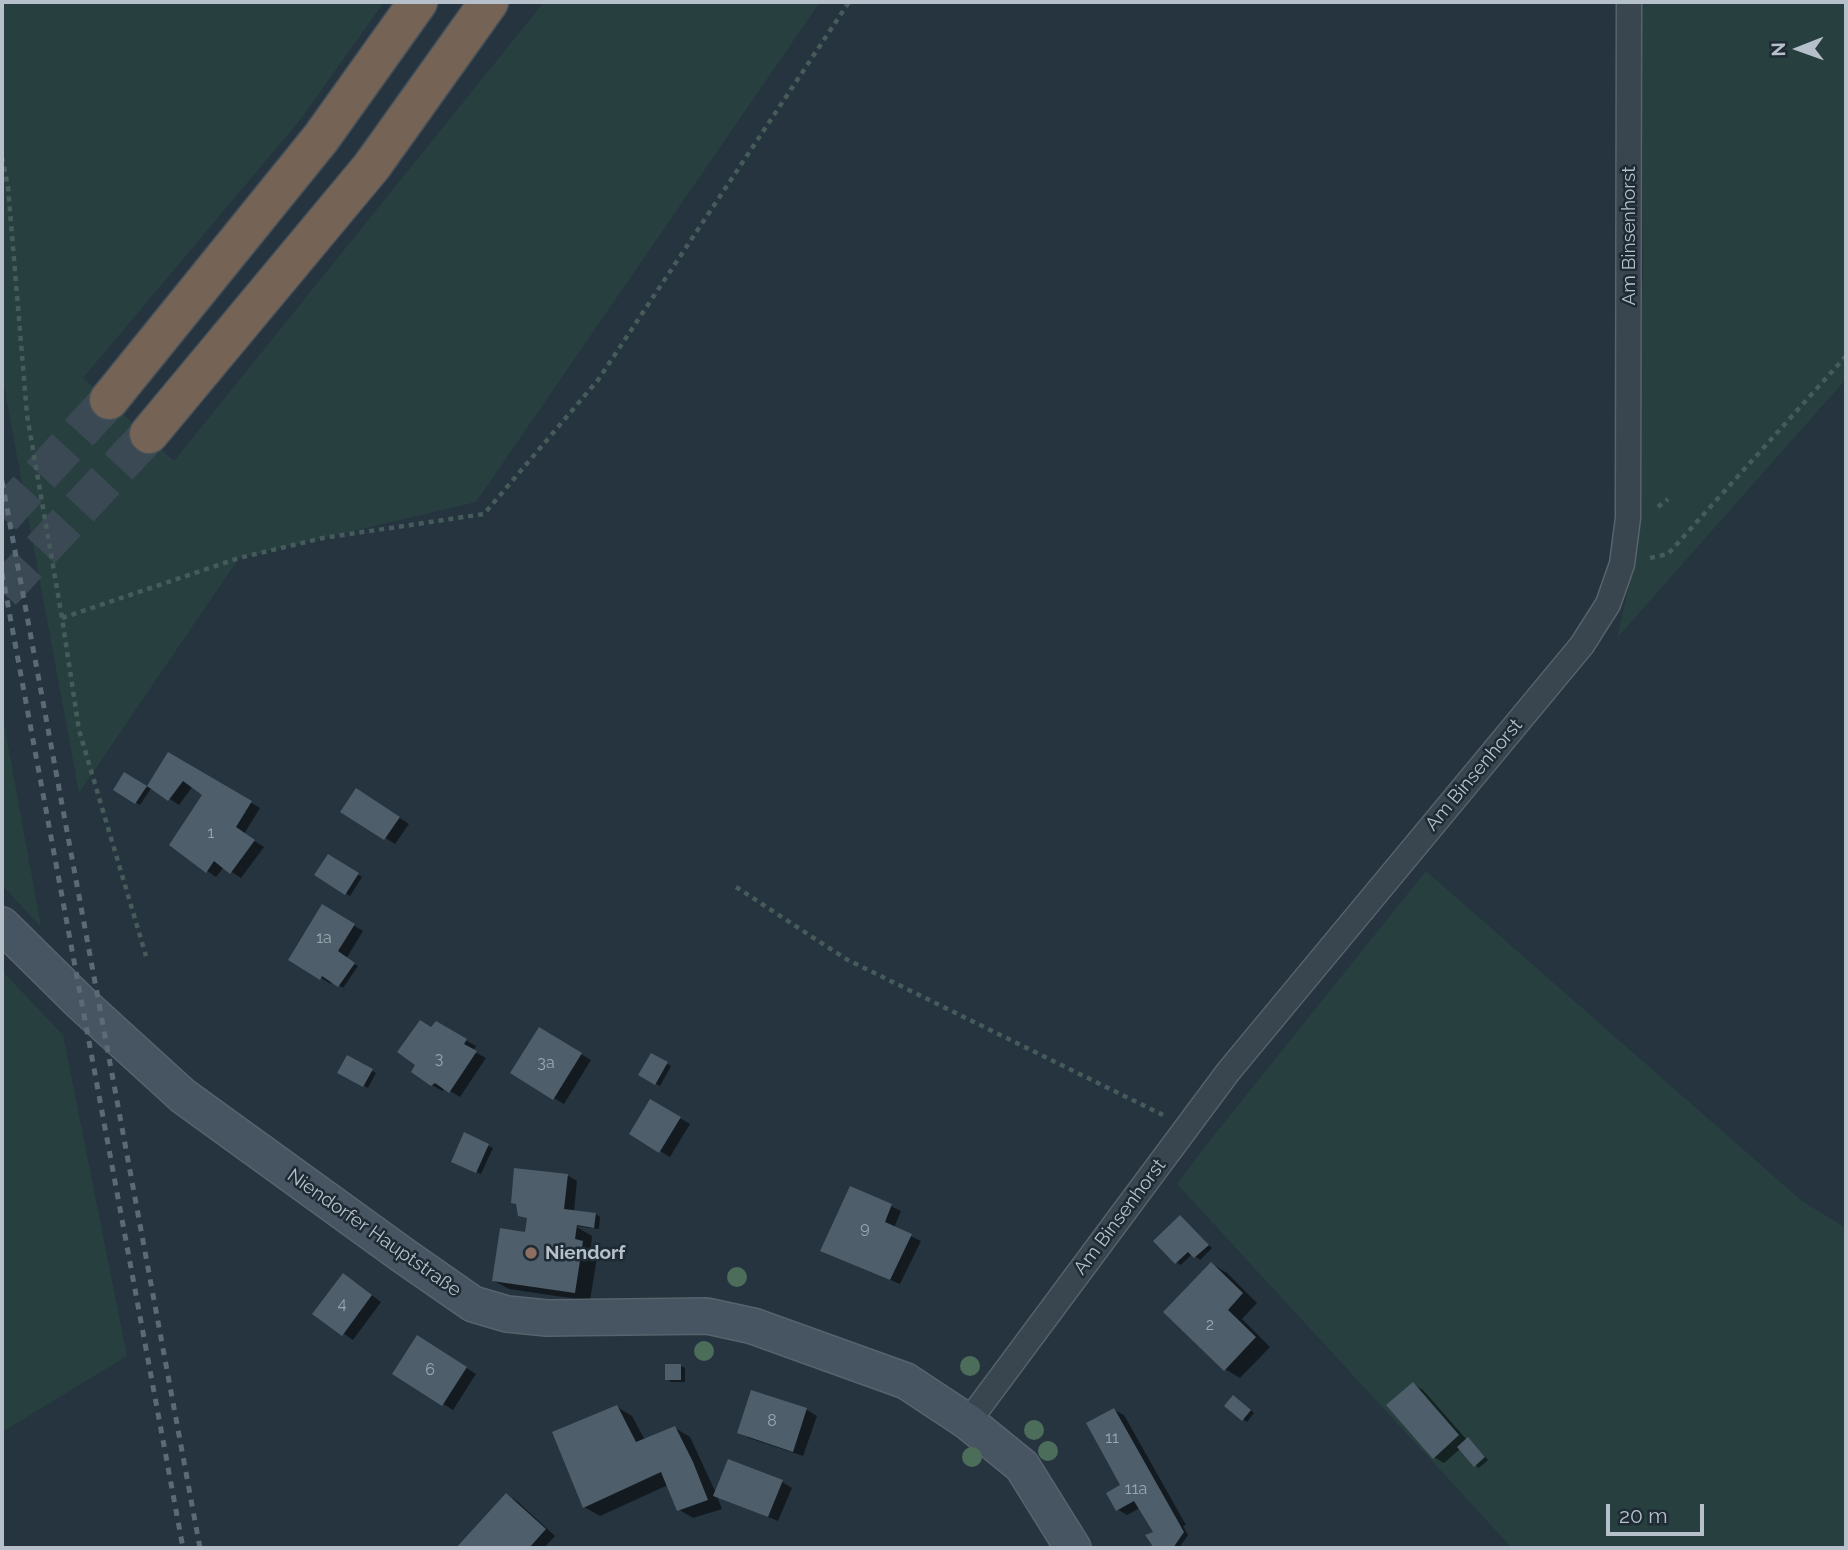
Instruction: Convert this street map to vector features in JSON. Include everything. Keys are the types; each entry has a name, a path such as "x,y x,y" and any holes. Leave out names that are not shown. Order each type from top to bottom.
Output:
{"highway":[{"path":"109,400 321,138 418,2"},
{"path":"149,434 372,166 489,2"}],"main road":[{"name":"Niendorfer Hauptstraße","path":"2,925 81,1003 183,1096 474,1304 507,1314 547,1318 707,1316 753,1326 906,1381 968,1422 1022,1466 1073,1548"}],"street":[{"name":"Am Binsenhorst","path":"968,1422 1228,1072 1582,645 1608,604 1622,564 1628,518 1629,2"}],"path":[{"path":"62,618 251,555 323,538 484,514 598,380 849,2"},
{"path":"2,157 8,187 27,415 79,730 146,956"},
{"path":"1622,564 1668,554 1846,356"},
{"path":"736,887 846,959 1188,1127"}],"green space":[{"path":"2,2 384,2 300,120 83,378 174,461 544,2 820,2 476,502 239,558 79,793 2,375"},
{"path":"1642,2 1846,2 1846,379 1617,638 1634,563 1636,528 1643,271"},
{"path":"2,712 41,927 2,885"},
{"path":"1426,871 1802,1201 1846,1228 1846,1548 1512,1548 1177,1184"},
{"path":"2,971 63,1035 127,1356 2,1432"}],"building":[{"path":"168,752 252,801 236,827 255,840 230,874 214,861 206,873 169,845 202,795 183,781 168,801 147,786"},
{"path":"124,772 147,786 135,804 113,790"},
{"path":"356,788 400,817 384,840 340,812"},
{"path":"328,854 359,873 345,895 314,875"},
{"path":"322,904 355,924 338,951 355,963 338,987 322,976 320,980 288,960"},
{"path":"420,1020 431,1027 436,1021 467,1039 464,1044 477,1051 449,1093 435,1083 431,1086 411,1072 415,1065 397,1052"},
{"path":"539,1027 582,1053 553,1100 510,1073"},
{"path":"651,1053 668,1062 655,1085 638,1075"},
{"path":"347,1055 373,1069 363,1087 337,1073"},
{"path":"650,1099 681,1117 659,1153 629,1134"},
{"path":"464,1132 489,1144 476,1173 451,1162"},
{"path":"514,1168 568,1174 564,1209 596,1213 594,1228 577,1225 575,1239 583,1241 575,1293 492,1281 500,1228 525,1232 527,1218 518,1216 516,1204 511,1203"},
{"path":"850,1186 892,1204 885,1222 912,1234 890,1280 820,1251"},
{"path":"1180,1215 1209,1245 1194,1258 1188,1252 1175,1264 1153,1241"},
{"path":"1211,1262 1243,1293 1228,1310 1256,1337 1224,1371 1163,1312"},
{"path":"343,1273 372,1295 342,1336 312,1314"},
{"path":"417,1335 467,1367 442,1406 392,1374"},
{"path":"665,1364 681,1364 681,1380 665,1380"},
{"path":"1413,1382 1459,1435 1433,1459 1386,1405"},
{"path":"751,1390 807,1408 793,1452 737,1433"},
{"path":"1233,1395 1251,1410 1242,1421 1224,1406"},
{"path":"617,1405 636,1442 675,1426 708,1500 677,1511 661,1472 583,1508 552,1432"},
{"path":"1114,1408 1184,1532 1173,1548 1154,1548 1145,1535 1153,1532 1134,1501 1116,1511 1106,1493 1120,1485 1086,1423"},
{"path":"1468,1437 1485,1457 1474,1467 1457,1447"},
{"path":"728,1459 783,1480 768,1517 713,1496"},
{"path":"506,1493 546,1529 529,1548 456,1548"}],"tunnel":[{"path":"2,517 109,400"},
{"path":"2,592 149,434"}],"railway":[{"path":"2,481 200,1548"},
{"path":"2,573 183,1548"}],"place":[{"name":"Niendorf","path":"531,1253"}]}
